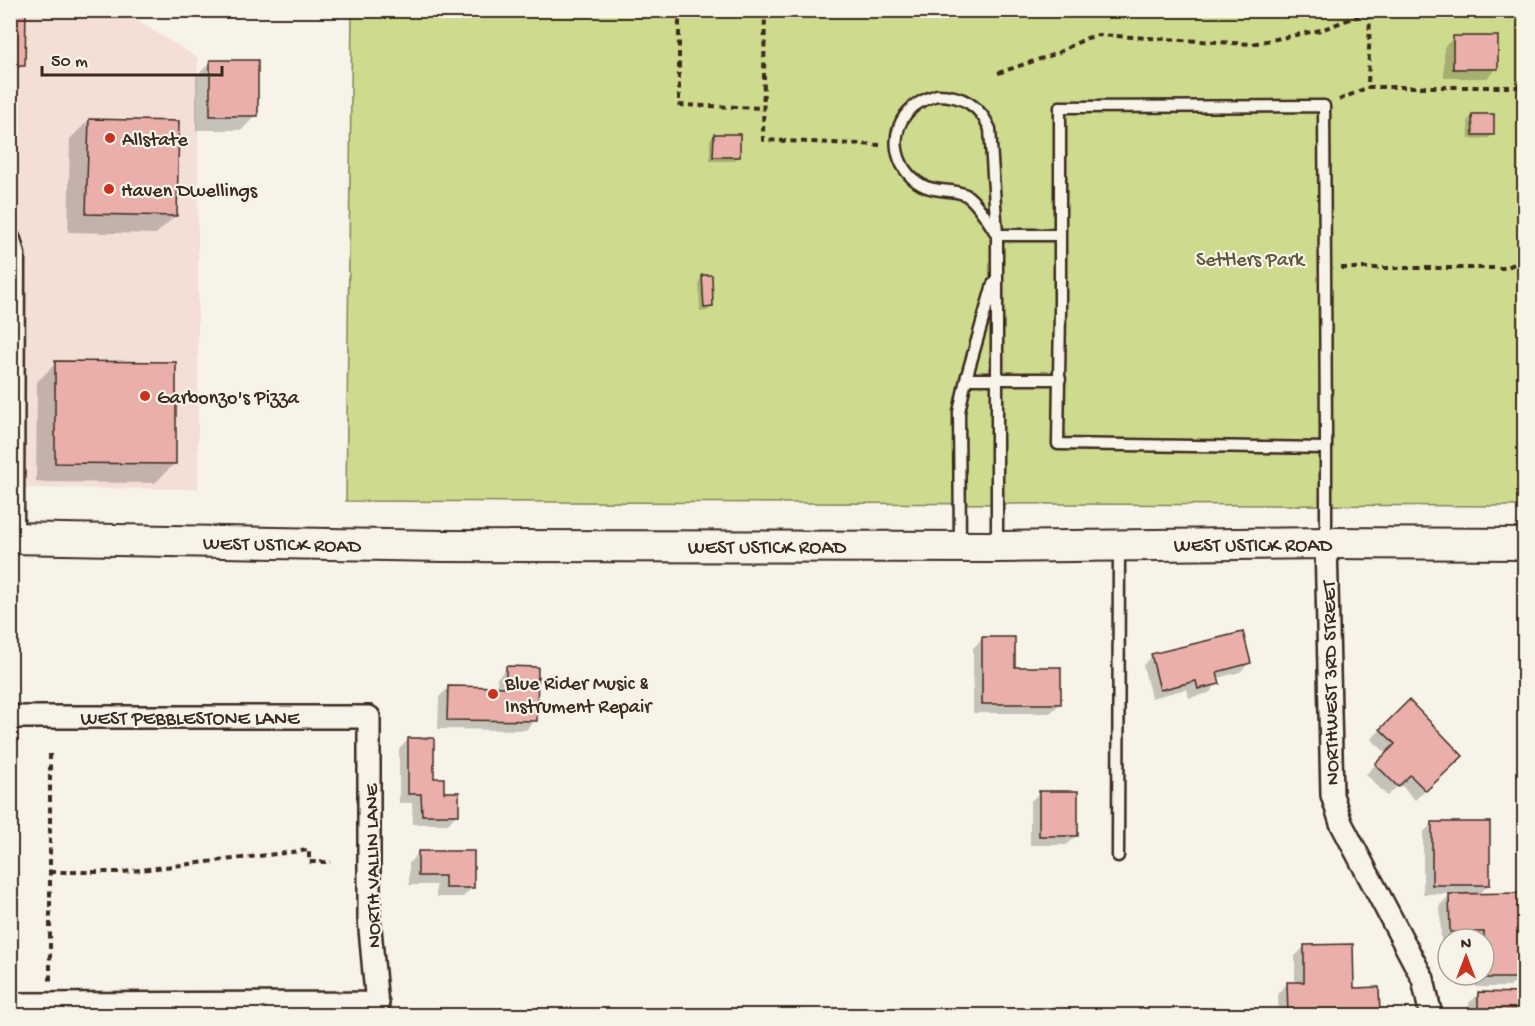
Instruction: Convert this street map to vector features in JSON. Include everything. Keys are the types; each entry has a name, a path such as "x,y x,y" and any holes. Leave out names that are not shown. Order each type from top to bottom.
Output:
{"main road":[{"name":"WEST USTICK ROAD","path":"14,538 442,546 997,547 1326,543 1524,544"}],"street":[{"name":"NORTHWEST 3RD STREET","path":"1326,543 1332,795 1341,823 1423,979 1431,1016"},
{"name":"WEST PEBBLESTONE LANE","path":"10,717 369,717"},
{"name":"NORTH VALLIN LANE","path":"369,717 369,918 378,1009"},
{"path":"10,1004 378,1009"}],"lane":[{"path":"997,235 968,196 951,190 931,189 913,179 901,163 896,143 898,129 903,117 924,99 937,95 951,95 964,99 985,117 990,129 997,235 997,547"},
{"path":"1326,448 1058,444 1060,107 1324,106 1326,448 1326,543"},
{"path":"10,230 19,254 14,538"},
{"path":"997,235 1060,235"},
{"path":"960,546 959,412 997,269"},
{"path":"966,379 1060,379"},
{"path":"1118,856 1119,545"}],"path":[{"path":"679,10 679,105 764,108"},
{"path":"765,10 763,140 874,146 896,143"},
{"path":"1325,268 1506,268 1524,261 1524,10"},
{"path":"998,73 1055,54 1098,35 1251,44 1321,30 1372,11 1368,87"},
{"path":"1324,106 1368,87 1524,87"},
{"path":"50,754 50,990"},
{"path":"50,872 123,872 309,850 309,862 331,862"}],"shaded area":[{"path":"11,11 121,11 198,58 198,489 11,488"}],"green space":[{"name":"Settlers Park","path":"352,11 1524,11 1524,506 346,501"}],"building":[{"path":"10,10 26,10 25,66 10,66"},
{"path":"1453,36 1498,36 1498,69 1453,69"},
{"path":"210,60 258,60 258,116 210,116"},
{"path":"1472,114 1494,114 1494,135 1473,135"},
{"path":"89,119 179,121 177,216 86,214"},
{"path":"714,134 740,134 740,157 713,157"},
{"path":"702,275 712,275 713,307 704,308"},
{"path":"55,361 176,362 176,464 55,463"},
{"path":"1243,632 1251,663 1217,672 1220,684 1198,689 1196,681 1160,690 1151,654"},
{"path":"982,637 1015,637 1015,667 1061,667 1061,704 982,704"},
{"path":"506,666 538,667 537,721 447,720 448,686 506,687"},
{"path":"1409,700 1463,756 1426,791 1410,775 1398,787 1375,764 1395,744 1380,729"},
{"path":"408,738 434,738 434,778 444,778 444,792 459,792 459,815 422,815 421,794 408,794"},
{"path":"1039,791 1078,791 1078,836 1039,836"},
{"path":"1432,822 1490,822 1490,885 1432,885"},
{"path":"418,851 474,851 474,888 445,888 445,876 418,876"},
{"path":"1524,893 1524,958 1521,958 1521,978 1496,978 1496,927 1450,927 1449,894"},
{"path":"1353,944 1354,988 1379,987 1380,1016 1288,1016 1287,982 1304,982 1304,945"},
{"path":"1478,992 1524,993 1524,1016 1478,1016"}],"place":[{"name":"Allstate","path":"110,138"},
{"name":"Haven Dwellings","path":"109,189"},
{"name":"Garbonzo's Pizza","path":"145,396"},
{"name":"Blue Rider Music & Instrument Repair","path":"493,694"}]}
